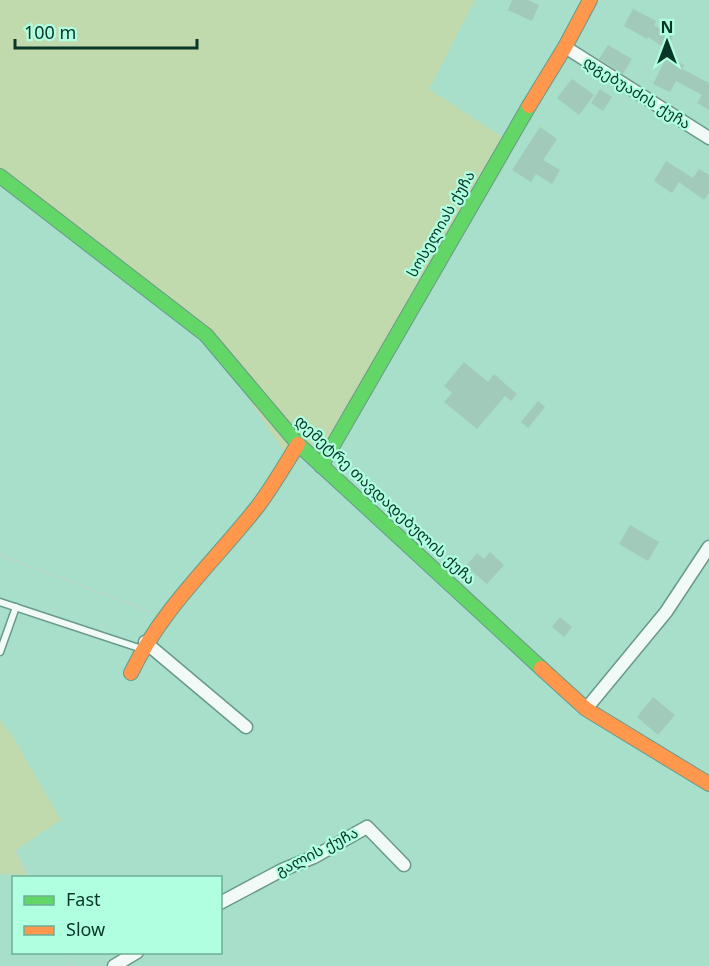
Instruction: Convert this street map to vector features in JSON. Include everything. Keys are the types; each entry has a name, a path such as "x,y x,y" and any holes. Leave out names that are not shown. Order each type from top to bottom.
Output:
{"street":[{"name":"სოსელიას ქუჩა","path":"321,466 565,47 590,0"},
{"name":"დგებუაძის ქუჩა","path":"565,47 709,138"},
{"name":"დემეტრე თავდადებულის ქუჩა","path":"0,176 206,335 298,444 586,709 709,784"},
{"path":"131,673 143,646 164,617 259,505 298,444"},
{"path":"586,709 666,612 709,547"},
{"path":"143,646 246,727"},
{"name":"გალის ქუჩა","path":"222,902 282,870 314,858 367,827 404,865"},
{"path":"114,966 134,954"}],"lane":[{"path":"0,602 143,646"},
{"path":"0,652 16,607"}],"path":[{"path":"0,555 164,617"},
{"path":"15,850 28,876"}],"green space":[{"path":"0,0 475,0 429,89 508,141 321,466 285,453 206,335 0,176"},
{"path":"0,720 13,737 61,820 16,850 28,875 0,874"}],"building":[{"path":"512,0 528,0 539,5 532,21 508,10"},
{"path":"633,9 656,21 654,25 673,37 665,48 624,26"},
{"path":"608,45 632,59 623,74 599,59"},
{"path":"667,56 684,65 682,69 709,83 709,110 697,103 702,95 676,81 670,92 653,84"},
{"path":"572,79 594,95 579,115 557,98"},
{"path":"600,89 612,97 603,111 591,103"},
{"path":"540,127 557,139 543,160 560,170 552,184 536,174 531,182 512,170"},
{"path":"666,161 693,178 699,169 709,175 709,193 704,200 679,182 672,193 654,181"},
{"path":"464,362 488,382 494,374 517,394 511,401 505,396 477,429 444,402 452,393 444,386"},
{"path":"538,401 545,407 528,428 521,422"},
{"path":"630,525 659,542 648,561 619,544"},
{"path":"490,552 504,565 487,584 466,566 477,553 484,559"},
{"path":"560,617 572,627 564,637 552,627"},
{"path":"653,697 675,715 658,735 637,717"}],"traffic: fast":[{"path":"321,466 529,106"},
{"path":"0,176 206,335 298,444 541,668"}],"traffic: slow":[{"path":"529,106 590,0"},
{"path":"131,673 173,606 258,506 298,444"},
{"path":"541,668 586,709 709,784"}]}
